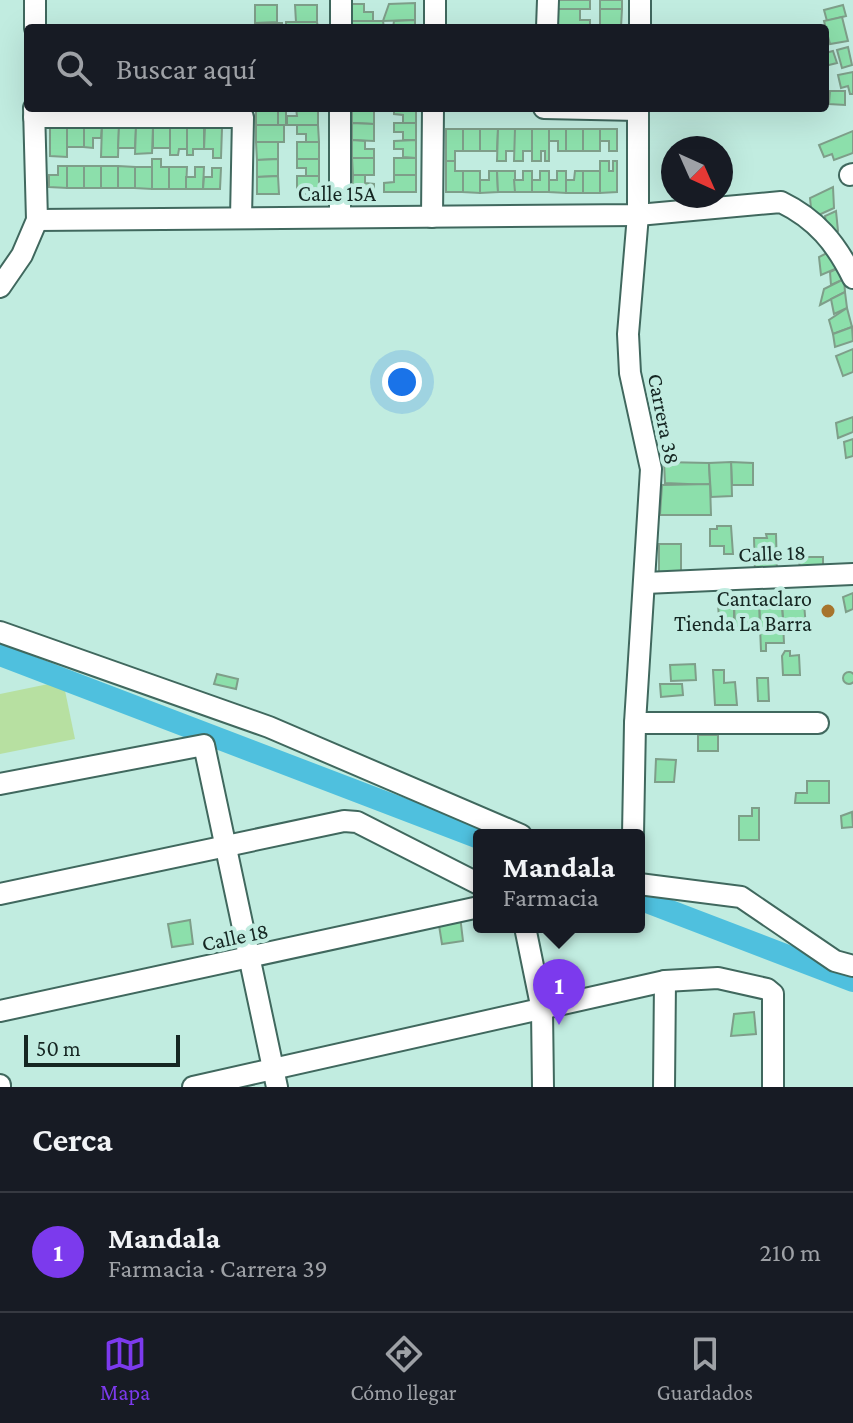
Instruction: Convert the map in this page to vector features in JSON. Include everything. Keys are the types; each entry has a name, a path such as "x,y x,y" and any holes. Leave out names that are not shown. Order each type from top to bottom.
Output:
{"street":[{"path":"35,0 35,24"},
{"path":"341,0 341,24"},
{"path":"435,0 435,24"},
{"path":"547,24 548,0"},
{"path":"640,0 640,24"},
{"path":"340,112 340,217"},
{"path":"432,217 433,112"},
{"name":"Carrera 38","path":"633,829 635,723 651,469 630,373 628,334 638,215 638,112"},
{"path":"0,287 22,255 37,220 34,113 243,117 241,218"},
{"name":"Calle 15A","path":"37,220 638,215 781,202 802,212 838,246 853,278"},
{"name":"Calle 18","path":"645,583 853,574"},
{"path":"0,632 269,727 507,829"},
{"path":"635,723 818,723"},
{"path":"0,784 204,745 276,1079"},
{"path":"0,894 344,821 357,822 473,881"},
{"path":"645,885 741,897 835,961 853,966"},
{"name":"Calle 18","path":"0,1011 473,908"},
{"path":"526,933 542,1010 543,1087"},
{"path":"193,1087 276,1079 665,981 718,978 767,989 773,994 773,1087"},
{"path":"664,1087 665,981"}],"green space":[{"path":"63,681 75,739 0,754 0,694"}],"building":[{"path":"558,0 590,0 590,9 558,9"},
{"path":"600,0 622,0 622,9 600,9"},
{"path":"415,3 415,20 383,21 389,4"},
{"path":"352,4 364,4 364,12 373,12 373,21 352,21"},
{"path":"255,5 277,5 277,22 255,23"},
{"path":"295,5 317,5 317,22 296,22"},
{"path":"843,5 846,16 827,21 824,10"},
{"path":"558,9 580,9 580,20 590,20 590,24 558,24"},
{"path":"600,9 622,9 621,24 600,24"},
{"path":"842,17 848,41 830,44 829,24 824,21"},
{"path":"415,20 415,24 394,24 394,21"},
{"path":"352,21 383,21 383,24 352,24"},
{"path":"317,22 317,24 286,24"},
{"path":"848,47 852,65 842,68 837,50"},
{"path":"833,51 837,63 829,65 829,52"},
{"path":"853,72 853,94 850,94 848,86 841,88 838,75"},
{"path":"830,91 845,91 845,105 829,104"},
{"path":"256,112 278,112 278,125 256,125"},
{"path":"278,112 286,112 286,125 278,125"},
{"path":"296,112 318,112 318,125 287,125 287,116 297,116"},
{"path":"352,112 374,112 374,124 352,123"},
{"path":"416,112 416,123 403,123 403,115 394,114"},
{"path":"352,123 374,124 374,141 352,140"},
{"path":"394,123 416,123 416,140 403,140 403,132 394,132"},
{"path":"50,125 67,125 67,157 50,156"},
{"path":"67,125 84,126 84,147 67,147"},
{"path":"256,125 284,125 284,142 256,142"},
{"path":"297,125 318,125 319,142 306,142 306,134 297,134"},
{"path":"84,126 102,126 101,138 93,138 93,148 84,147"},
{"path":"102,126 119,126 118,157 101,157"},
{"path":"119,126 136,127 135,148 118,148"},
{"path":"136,127 153,127 152,153 135,154"},
{"path":"153,127 170,127 170,148 153,148"},
{"path":"170,127 187,127 187,149 179,149 178,155 170,155"},
{"path":"187,127 204,127 204,149 193,149 193,155 187,155"},
{"path":"205,127 222,128 221,158 213,158 213,149 204,149"},
{"path":"446,129 463,129 463,151 455,151 455,161 446,161"},
{"path":"463,129 480,129 480,151 463,151"},
{"path":"480,129 498,129 497,151 480,151"},
{"path":"498,129 515,129 515,151 506,151 506,161 497,161"},
{"path":"515,129 532,129 532,151 523,151 523,161 514,161"},
{"path":"532,129 549,129 549,161 545,161 545,151 541,151 541,161 532,161"},
{"path":"549,129 566,129 566,151 558,151 558,141 549,141"},
{"path":"566,129 583,129 583,151 566,151"},
{"path":"583,129 600,129 600,151 583,151"},
{"path":"600,129 617,129 617,151 609,151 609,141 600,141"},
{"path":"853,131 853,153 834,160 832,154 824,157 819,145"},
{"path":"352,140 365,141 365,149 374,149 374,158 352,158"},
{"path":"416,140 416,158 403,157 403,149 394,149 394,141"},
{"path":"256,142 278,142 278,159 257,160"},
{"path":"297,142 319,142 319,159 297,159"},
{"path":"352,158 374,158 374,175 353,175"},
{"path":"394,158 416,158 416,175 394,175"},
{"path":"152,159 161,159 161,167 169,167 169,189 152,189"},
{"path":"278,159 278,176 257,177 257,160"},
{"path":"297,159 319,159 319,176 306,176 306,168 297,168"},
{"path":"446,161 455,161 455,171 463,171 463,192 446,192"},
{"path":"600,161 609,161 609,171 613,171 613,161 617,161 617,192 600,193"},
{"path":"58,166 67,166 67,188 49,187 49,175 58,175"},
{"path":"67,166 84,166 84,188 67,188"},
{"path":"84,166 101,166 101,188 84,188"},
{"path":"101,166 118,166 118,188 101,188"},
{"path":"118,166 135,167 135,188 118,188"},
{"path":"135,167 152,167 152,189 135,188"},
{"path":"169,167 187,167 186,189 169,189"},
{"path":"195,167 204,167 203,189 186,189 186,177 195,177"},
{"path":"212,168 221,168 220,189 203,189 204,177 212,177"},
{"path":"463,171 480,171 480,193 463,192"},
{"path":"489,171 497,171 498,192 480,193 480,180 489,180"},
{"path":"497,171 515,171 515,192 498,192"},
{"path":"523,171 532,171 532,192 515,192 514,180 523,180"},
{"path":"540,171 549,171 549,192 532,192 532,180 540,180"},
{"path":"557,171 566,171 566,193 549,192 549,180 557,180"},
{"path":"575,171 583,171 583,193 566,193 566,180 574,180"},
{"path":"583,171 600,171 600,193 583,193"},
{"path":"353,175 365,175 365,183 374,184 374,192 352,192"},
{"path":"394,175 416,175 416,192 384,192 384,183 394,182"},
{"path":"278,176 279,194 257,194 257,177"},
{"path":"297,176 319,176 319,193 297,194"},
{"path":"833,187 834,208 812,218 810,198"},
{"path":"836,211 838,231 828,236 825,216"},
{"path":"839,247 842,266 821,275 819,257"},
{"path":"842,266 844,279 831,285 830,272"},
{"path":"844,279 845,292 820,305 824,289"},
{"path":"845,292 847,308 834,314 831,299"},
{"path":"847,308 852,327 833,334 829,320"},
{"path":"852,327 853,341 835,347 833,334"},
{"path":"853,349 853,372 843,376 836,356"},
{"path":"853,417 853,432 838,438 836,423"},
{"path":"853,439 853,456 846,458 844,442"},
{"path":"664,462 709,463 710,485 665,483"},
{"path":"731,462 753,463 753,485 732,485"},
{"path":"731,462 732,496 711,497 709,463"},
{"path":"710,484 711,515 660,515 662,485"},
{"path":"717,526 731,526 733,554 724,554 724,546 710,546 710,529 717,529"},
{"path":"766,534 776,534 777,571 755,572 754,538 767,538"},
{"path":"659,544 681,544 681,572 659,572"},
{"path":"799,557 823,557 823,569 800,571"},
{"path":"853,593 853,609 846,612 843,597"},
{"path":"782,601 784,643 766,643 766,651 761,651 759,602"},
{"path":"734,602 759,602 760,630 735,630"},
{"path":"734,602 734,620 719,620 718,603"},
{"path":"804,603 806,628 784,629 782,604"},
{"path":"785,651 790,651 790,656 799,655 800,675 783,675 782,656"},
{"path":"695,664 696,680 671,681 670,665"},
{"path":"713,670 724,670 724,683 735,682 737,705 715,705"},
{"path":"844,673 854,673 854,683 844,683"},
{"path":"217,674 238,679 236,689 214,684"},
{"path":"757,678 768,678 769,701 758,701"},
{"path":"660,684 682,684 683,695 661,697"},
{"path":"698,735 718,735 718,751 698,751"},
{"path":"656,759 676,760 674,782 655,782"},
{"path":"807,781 829,781 829,803 795,803 796,793 807,793"},
{"path":"752,808 759,808 759,840 739,840 739,816 752,816"},
{"path":"852,812 853,827 842,828 841,816"},
{"path":"460,916 463,941 442,944 438,919"},
{"path":"190,920 193,944 172,947 168,924"},
{"path":"754,1012 756,1034 731,1036 734,1014"}],"waterway":[{"path":"0,655 473,836"},
{"path":"645,901 853,981"}],"place":[{"name":"Cantaclaro Tienda La Barra","path":"828,611"},
{"name":"Mandala","path":"559,1025"}]}
